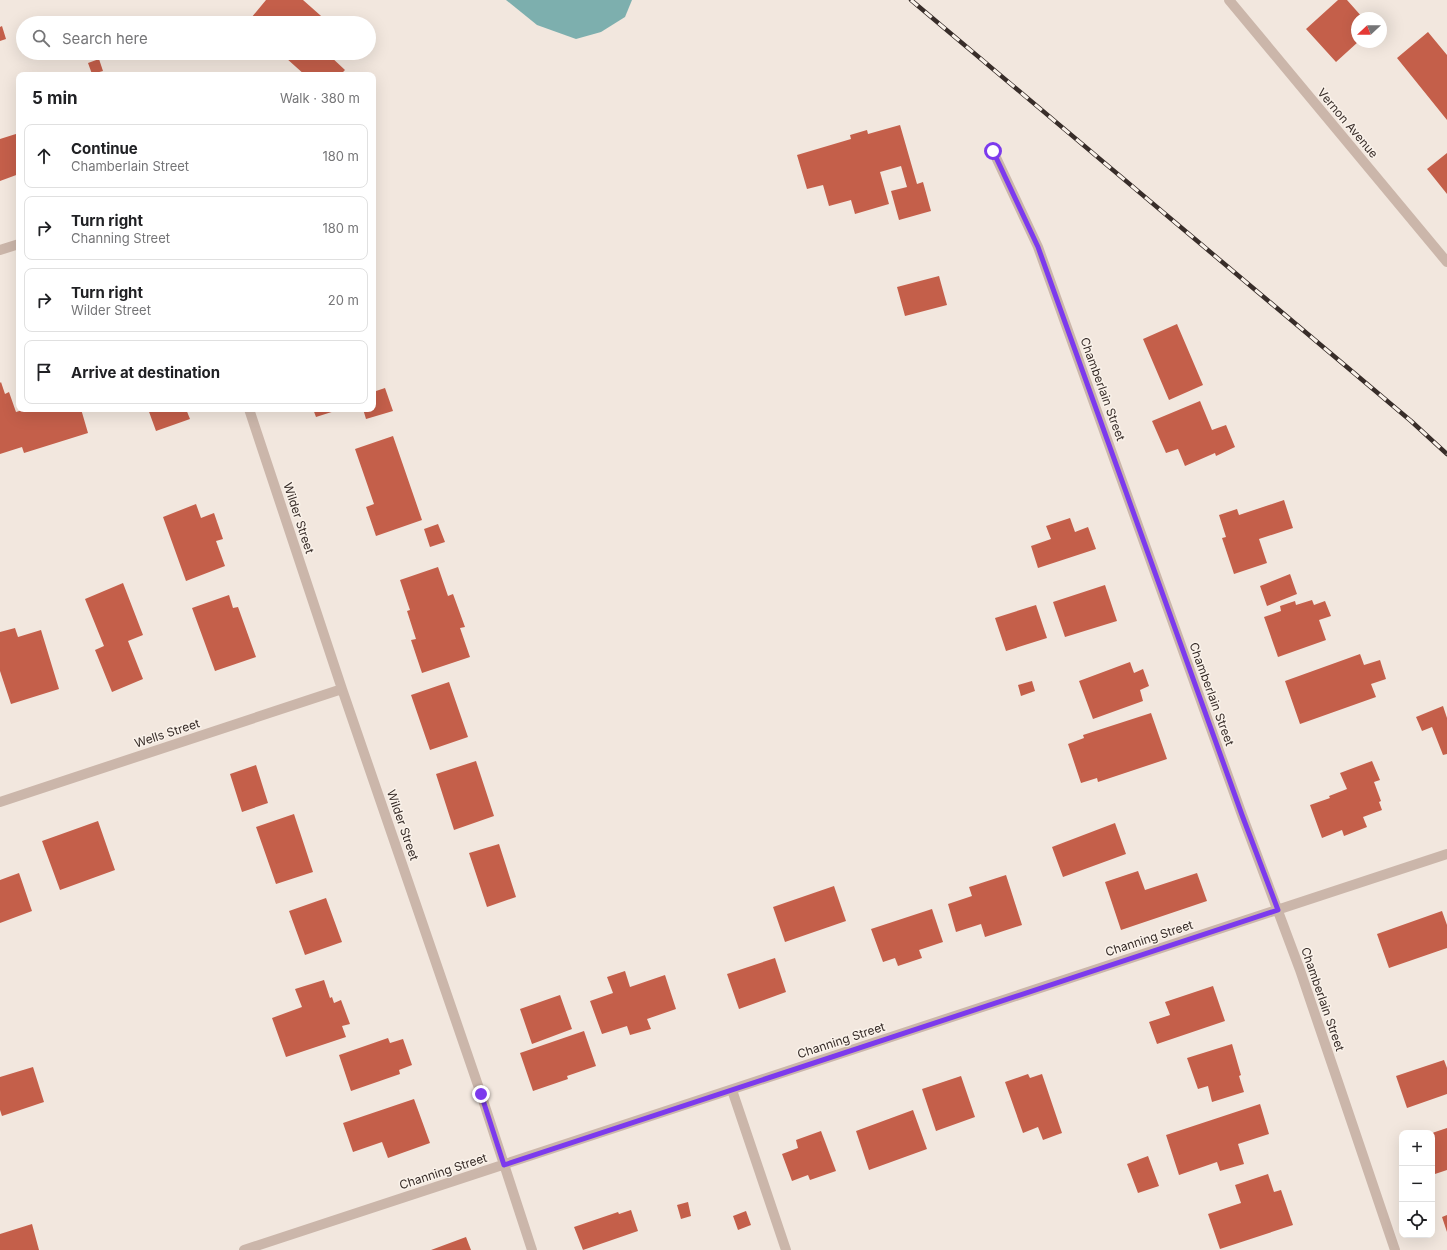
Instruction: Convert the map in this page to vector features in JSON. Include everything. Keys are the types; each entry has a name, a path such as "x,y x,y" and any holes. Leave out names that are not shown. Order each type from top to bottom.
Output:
{"street":[{"name":"Vernon Avenue","path":"1229,0 1447,262"},
{"name":"Chamberlain Street","path":"993,151 1038,247 1239,808 1300,970 1395,1250"},
{"path":"0,250 16,245"},
{"name":"Wilder Street","path":"250,412 532,1250"},
{"name":"Wells Street","path":"0,802 342,689"},
{"name":"Channing Street","path":"244,1250 1447,854"},
{"path":"732,1090 786,1250"}],"water":[{"path":"506,0 632,0 625,17 601,32 576,39 537,25"}],"building":[{"path":"266,0 303,0 321,16 253,16"},
{"path":"1338,0 1347,0 1358,12 1351,12 1351,48 1336,62 1306,29"},
{"path":"2,26 6,39 0,41 0,27"},
{"path":"1428,32 1447,55 1447,120 1397,58"},
{"path":"99,60 103,71 91,72 88,63"},
{"path":"288,60 334,60 345,70 343,72 302,72"},
{"path":"900,125 917,184 923,182 931,211 899,220 891,191 907,187 901,166 880,172 889,204 855,214 851,200 829,206 823,185 807,189 797,155 851,139 850,135 867,130 868,134"},
{"path":"16,134 16,175 0,181 0,139"},
{"path":"1447,153 1447,194 1427,169"},
{"path":"939,276 947,305 905,316 897,287"},
{"path":"1177,324 1203,385 1169,400 1143,339"},
{"path":"1,382 5,394 9,392 16,412 82,412 88,433 24,453 22,447 0,454"},
{"path":"385,388 393,411 366,419 364,412 376,412 376,391"},
{"path":"1200,401 1212,430 1226,425 1235,447 1216,456 1215,453 1185,466 1178,449 1166,453 1152,421"},
{"path":"149,412 187,412 190,419 156,431"},
{"path":"314,412 332,412 316,417"},
{"path":"393,436 422,520 376,536 366,507 374,504 355,449"},
{"path":"1284,500 1293,528 1259,539 1267,563 1234,574 1222,538 1226,537 1219,515 1237,509 1239,515"},
{"path":"196,504 201,518 214,513 223,539 216,541 225,566 186,581 163,517"},
{"path":"1070,518 1075,532 1088,527 1096,549 1038,568 1031,546 1051,539 1046,526"},
{"path":"438,524 445,542 430,547 424,529"},
{"path":"438,567 448,596 453,594 465,627 460,628 470,657 422,673 411,640 416,639 407,611 410,610 400,580"},
{"path":"1290,574 1297,594 1267,606 1260,586"},
{"path":"123,583 143,635 128,641 143,679 112,692 95,650 104,646 85,599"},
{"path":"1105,585 1117,621 1065,637 1053,602"},
{"path":"229,595 233,608 238,607 256,657 215,671 192,608"},
{"path":"1312,600 1314,605 1325,601 1331,616 1319,620 1326,640 1278,657 1264,617 1281,611 1280,606 1295,601 1296,605"},
{"path":"1036,605 1047,638 1006,651 995,618"},
{"path":"15,628 18,637 41,630 59,689 11,704 0,671 0,632"},
{"path":"1360,654 1364,665 1380,660 1386,679 1371,684 1376,697 1300,724 1285,681"},
{"path":"1130,662 1134,673 1143,669 1149,686 1140,690 1143,701 1093,719 1079,681"},
{"path":"1032,681 1035,691 1021,696 1018,685"},
{"path":"449,682 468,737 430,750 411,695"},
{"path":"1443,706 1447,718 1447,754 1443,755 1432,727 1422,731 1416,717"},
{"path":"1151,713 1167,759 1098,782 1097,778 1081,783 1068,744 1084,738 1083,735"},
{"path":"476,761 494,816 454,830 436,774"},
{"path":"1372,761 1380,780 1374,782 1381,801 1379,802 1382,810 1363,817 1367,827 1344,836 1342,830 1322,838 1310,805 1330,798 1329,796 1347,789 1340,773"},
{"path":"256,765 268,803 242,812 230,774"},
{"path":"294,814 313,872 276,884 256,827"},
{"path":"98,821 115,870 60,890 42,841"},
{"path":"1115,823 1126,854 1063,877 1052,847"},
{"path":"499,844 516,897 487,907 469,853"},
{"path":"1138,871 1145,890 1197,873 1207,901 1121,930 1105,882"},
{"path":"19,873 32,911 0,923 0,880"},
{"path":"1006,875 1022,925 985,937 981,924 956,932 948,904 972,896 969,887"},
{"path":"834,886 846,921 785,942 773,907"},
{"path":"326,898 342,942 305,955 289,911"},
{"path":"932,909 943,942 919,950 922,958 898,966 895,958 883,962 871,929"},
{"path":"1442,911 1447,925 1447,948 1389,968 1377,934"},
{"path":"775,958 786,992 739,1009 727,974"},
{"path":"625,971 630,987 665,975 676,1009 647,1019 651,1029 630,1035 627,1026 602,1034 590,1001 613,993 607,977"},
{"path":"324,980 330,998 332,997 334,1003 341,1000 350,1024 342,1026 346,1037 286,1057 272,1018 302,1007 295,989"},
{"path":"1213,986 1225,1021 1157,1044 1149,1022 1170,1015 1165,1002"},
{"path":"560,995 572,1029 532,1044 520,1009"},
{"path":"584,1031 596,1066 567,1076 568,1079 533,1091 520,1053"},
{"path":"388,1038 390,1043 403,1039 412,1065 399,1070 400,1074 351,1091 339,1055"},
{"path":"1232,1044 1241,1075 1239,1076 1244,1092 1212,1102 1208,1086 1198,1089 1187,1058"},
{"path":"1444,1060 1447,1068 1447,1094 1407,1108 1396,1076"},
{"path":"33,1067 44,1102 2,1116 0,1110 0,1077"},
{"path":"1028,1074 1030,1078 1042,1074 1062,1133 1043,1140 1038,1127 1023,1133 1005,1082"},
{"path":"961,1076 975,1117 936,1131 922,1089"},
{"path":"414,1099 430,1143 388,1158 382,1142 353,1152 343,1123"},
{"path":"1260,1104 1269,1134 1238,1144 1244,1164 1220,1171 1217,1162 1179,1175 1166,1135"},
{"path":"913,1110 927,1149 869,1170 856,1131"},
{"path":"1447,1128 1447,1170 1435,1174 1435,1166 1435,1132"},
{"path":"821,1131 836,1171 810,1180 808,1175 792,1181 782,1154 798,1148 796,1140"},
{"path":"1148,1156 1159,1186 1138,1193 1127,1164"},
{"path":"1268,1174 1274,1192 1281,1190 1293,1225 1220,1249 1208,1214 1241,1203 1235,1185"},
{"path":"688,1202 691,1216 681,1219 677,1205"},
{"path":"631,1210 638,1231 583,1250 574,1227 618,1212 619,1214"},
{"path":"746,1211 751,1225 738,1230 733,1216"},
{"path":"1447,1215 1447,1232 1442,1217"},
{"path":"32,1224 39,1250 0,1250 0,1234"},
{"path":"466,1237 471,1250 431,1250"}],"railway":[{"path":"911,0 1411,421 1447,454"}],"route":[{"path":"481,1094 504,1165 1278,910 1242,815 1038,247 993,151"}]}
